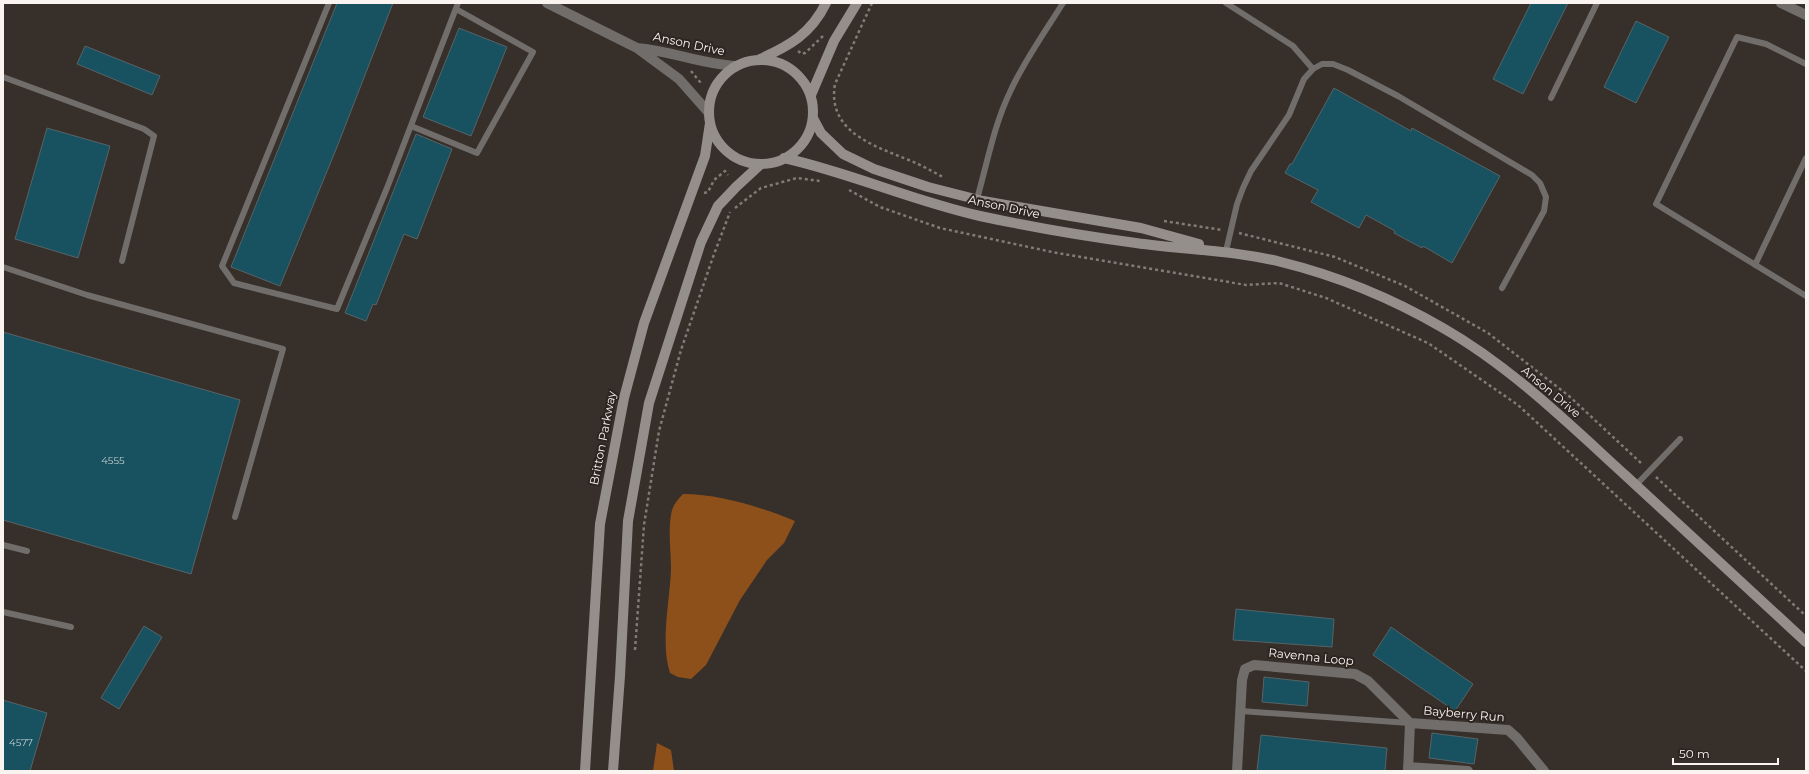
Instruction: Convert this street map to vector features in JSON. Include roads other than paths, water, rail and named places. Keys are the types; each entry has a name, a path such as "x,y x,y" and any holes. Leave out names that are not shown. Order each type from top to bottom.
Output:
{"main road":[{"path":"760,59 776,62 791,69 803,80 811,95 814,111 811,128 804,142 792,154 778,161 761,164 744,161 729,153 717,140 710,123 709,113 712,93 720,80 731,69 744,62 760,59 794,42 815,22 826,3"},
{"path":"811,95 834,41 857,3"},
{"name":"Anson Drive","path":"813,118 821,134 843,154 874,169 928,187 977,200 1141,228 1226,251 1282,262 1343,281 1412,311 1445,329 1487,356 1519,381 1636,485 1806,642"},
{"name":"Britton Parkway","path":"585,771 600,524 624,398 644,323 705,156 710,123"},
{"name":"Anson Drive","path":"784,158 813,164 924,202 980,216 1137,244 1226,251"},
{"path":"613,771 620,676 628,521 649,403 701,242 718,206 736,186 761,164"}],"street":[{"name":"Anson Drive","path":"547,3 563,7 637,48 680,79 709,113"},
{"path":"1781,3 1806,15"},
{"name":"Anson Drive","path":"637,48 657,50 717,65 736,66"},
{"name":"Ravenna Loop","path":"1237,771 1242,680 1245,669 1254,665 1355,674 1368,682 1410,723"},
{"path":"1410,723 1408,769 1468,771"},
{"name":"Bayberry Run","path":"1410,723 1508,730 1517,738 1544,771"}],"lane":[{"path":"330,3 222,266 234,283 337,309 411,126 457,6 533,52 477,153 411,126"},
{"path":"977,200 1002,108 1018,74 1063,3"},
{"path":"1226,3 1293,46 1313,69"},
{"path":"1551,98 1597,3"},
{"path":"1806,64 1766,44 1737,37 1656,204 1806,296"},
{"path":"1226,251 1242,188 1289,115 1304,79 1313,69 1322,64 1333,64 1348,70 1398,96 1498,153 1532,175 1540,183 1546,197 1544,211 1502,288"},
{"path":"3,77 144,129 154,136 122,261"},
{"path":"1755,265 1806,158"},
{"path":"3,267 87,295 283,349 235,517"},
{"path":"1636,485 1680,439"},
{"path":"3,545 27,552"},
{"path":"3,612 71,627"},
{"path":"1241,711 1410,723"}]}
